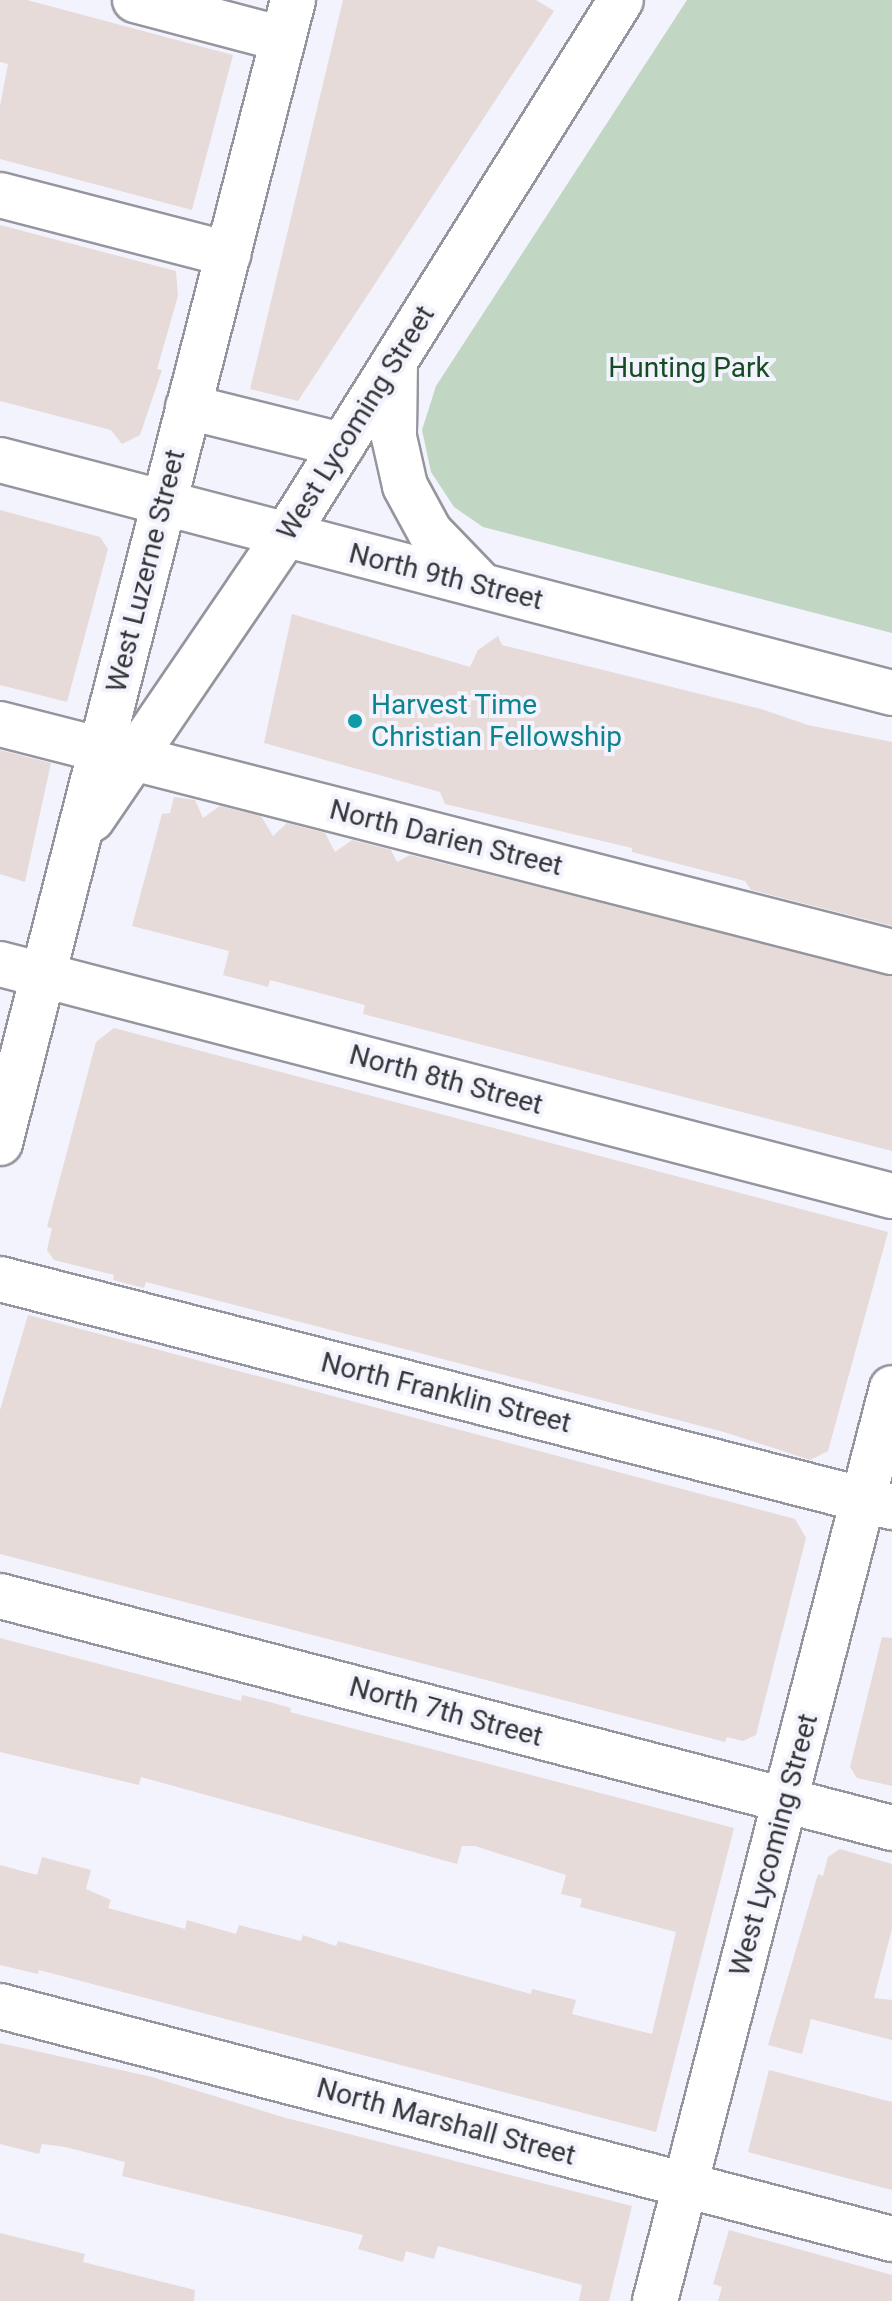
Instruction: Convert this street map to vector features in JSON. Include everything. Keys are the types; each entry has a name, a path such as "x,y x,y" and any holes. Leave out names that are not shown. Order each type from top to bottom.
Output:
{"street":[{"path":"135,0 288,20"},
{"name":"West Lycoming Street","path":"43,975 78,837 118,754 286,535 621,0"},
{"name":"West Luzerne Street","path":"118,754 164,502 288,20"},
{"path":"0,195 228,254"},
{"path":"395,361 394,437 405,486 430,532 480,584"},
{"path":"188,407 342,445"},
{"name":"North 9th Street","path":"0,460 892,693"},
{"name":"North Darien Street","path":"0,724 892,952"},
{"name":"North 8th Street","path":"0,964 892,1196"},
{"path":"0,1143 43,975"},
{"name":"North Franklin Street","path":"0,1279 878,1503"},
{"name":"West Lycoming Street","path":"655,2301 785,1800 878,1503 892,1388"},
{"name":"North 7th Street","path":"0,1596 892,1828"},
{"name":"North Marshall Street","path":"0,2006 892,2239"}],"green space":[{"name":"Hunting Park","path":"687,0 892,0 892,633 483,527 454,507 431,472 422,430 436,386"}],"building":[{"path":"0,0 27,0 233,55 192,210 0,159 0,106 8,64 0,62"},
{"path":"343,0 536,0 554,11 298,401 250,389"},
{"path":"0,225 176,271 178,296 157,369 162,370 140,435 122,444 111,430 0,401"},
{"path":"0,510 100,537 108,549 67,702 0,685"},
{"path":"292,614 470,667 478,650 498,636 502,645 761,709 808,725 892,742 892,926 751,890 745,881 632,852 632,848 445,804 440,792 264,743"},
{"path":"0,750 51,763 25,882 0,874"},
{"path":"174,797 195,800 203,818 220,806 261,816 273,836 287,823 325,833 335,852 352,840 391,850 397,862 410,855 892,976 892,1151 363,1014 365,1005 270,980 268,987 223,975 229,951 132,926 162,814 170,813"},
{"path":"114,1028 888,1232 828,1451 810,1460 724,1432 146,1282 144,1288 113,1280 114,1275 54,1260 47,1250 52,1228 47,1227 96,1042"},
{"path":"28,1315 795,1519 806,1538 756,1735 743,1741 727,1737 725,1742 0,1554 0,1410"},
{"path":"882,1637 892,1638 892,1786 857,1778 850,1767"},
{"path":"0,1638 241,1701 242,1695 266,1701 291,1708 290,1712 734,1828 656,2132 39,1970 38,1974 0,1965 0,1865 37,1875 42,1857 91,1870 86,1889 111,1900 108,1908 185,1929 187,1920 236,1934 239,1925 301,1941 303,1935 336,1946 338,1941 531,1994 532,1989 576,2000 572,2014 652,2034 676,1932 580,1907 582,1899 561,1894 566,1875 475,1846 462,1846 457,1864 141,1777 139,1785 0,1752"},
{"path":"840,1849 892,1864 892,1929 874,1998 892,2000 892,2040 811,2019 802,2054 768,2045 818,1874 823,1876 828,1857"},
{"path":"0,2043 152,2077 286,2118 632,2206 609,2301 579,2301 582,2285 438,2246 434,2259 406,2251 403,2262 358,2249 363,2235 122,2176 125,2162 65,2147 42,2144 39,2154 0,2144"},
{"path":"769,2070 892,2102 892,2190 748,2152"},
{"path":"729,2230 892,2275 892,2301 718,2301 722,2287 713,2284"},
{"path":"0,2233 85,2254 83,2262 195,2290 194,2301 0,2301"}],"place":[{"name":"Harvest Time Christian Fellowship","path":"355,721"}]}
